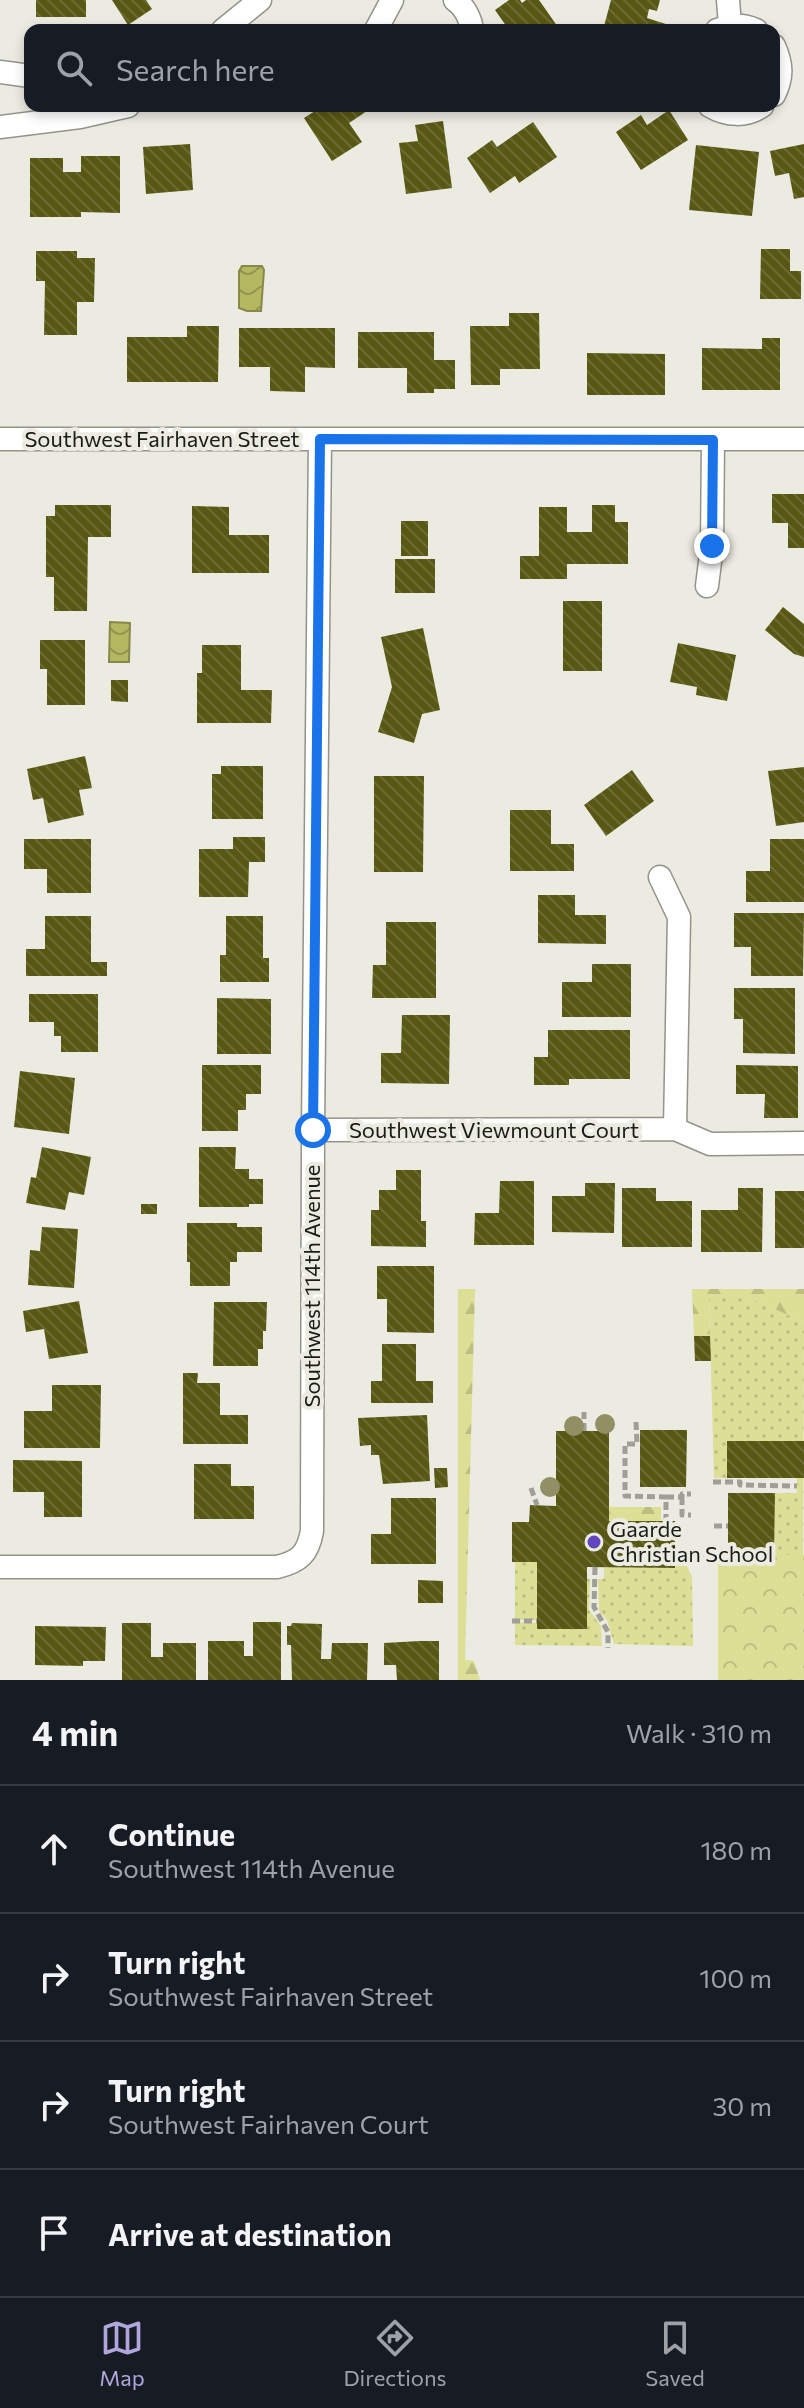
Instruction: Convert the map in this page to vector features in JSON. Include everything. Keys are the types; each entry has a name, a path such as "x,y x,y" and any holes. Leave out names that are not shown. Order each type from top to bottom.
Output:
{"street":[{"path":"230,24 260,0"},
{"path":"455,0 461,4 471,24"},
{"path":"725,24 728,0"},
{"path":"379,24 389,1"},
{"path":"0,72 24,75"},
{"path":"0,127 102,112"},
{"path":"721,112 749,112"},
{"name":"Southwest Fairhaven Street","path":"0,439 804,439"},
{"name":"Southwest 114th Avenue","path":"0,1567 277,1567 292,1564 303,1556 310,1545 320,439"},
{"path":"707,586 712,546 713,440"},
{"path":"660,877 679,917 675,1129"},
{"name":"Southwest Viewmount Court","path":"313,1130 675,1129 710,1144 804,1143"}],"path":[{"path":"584,1412 584,1431"},
{"path":"636,1422 637,1444 625,1444 625,1496 682,1497 682,1494 691,1494"},
{"path":"713,1482 797,1486"},
{"path":"531,1488 537,1505"},
{"path":"666,1497 666,1521"},
{"path":"682,1497 682,1515 691,1515"},
{"path":"714,1526 728,1526"},
{"path":"702,1558 771,1558"},
{"path":"595,1567 594,1607 608,1632 608,1648"},
{"path":"512,1621 537,1621"}],"green space":[{"path":"458,1289 475,1289 465,1660 474,1661 480,1680 458,1680"},
{"path":"692,1289 804,1289 804,1322 752,1299 709,1297 710,1336 694,1336"},
{"path":"709,1297 752,1299 804,1322 803,1442 727,1441 727,1478 714,1478"},
{"path":"797,1478 803,1478 803,1555 774,1555 775,1493 797,1493"},
{"path":"609,1507 661,1507 661,1521 609,1521"},
{"path":"774,1555 804,1555 804,1680 718,1680 718,1563 773,1562"},
{"path":"515,1562 537,1562 537,1620 515,1620"},
{"path":"675,1563 687,1566 692,1577 693,1646 614,1644 607,1620 599,1611 598,1579 604,1579 604,1569 675,1568"},
{"path":"590,1579 589,1610 601,1626 602,1646 515,1645 515,1622 537,1623 537,1629"}],"water":[{"path":"242,266 262,266 264,270 261,311 239,308 239,271"},
{"path":"110,622 130,623 129,662 109,662"}],"building":[{"path":"36,0 86,0 86,17 36,17"},
{"path":"112,0 146,0 152,9 127,24"},
{"path":"509,0 520,0 522,3 539,0 556,24 505,24 495,10"},
{"path":"611,0 660,0 657,11 649,9 647,18 666,24 605,24"},
{"path":"314,112 366,112 349,123 362,142 332,161 304,118"},
{"path":"670,112 688,140 641,170 616,132 641,115 647,125"},
{"path":"443,121 452,188 406,194 399,143 418,141 415,125"},
{"path":"533,122 557,157 519,183 515,176 490,193 467,158 492,140 497,147"},
{"path":"190,144 193,190 146,194 143,147"},
{"path":"804,144 804,197 794,199 789,173 775,176 770,151"},
{"path":"696,145 759,152 752,216 689,210"},
{"path":"81,156 120,156 120,213 81,212 81,217 30,217 30,158 63,158 63,172 81,172"},
{"path":"761,249 790,249 790,271 801,271 801,299 760,299"},
{"path":"36,251 77,251 77,258 95,258 94,302 77,302 77,335 44,335 45,281 36,281"},
{"path":"509,313 539,313 540,369 500,369 500,385 471,385 470,326 509,326"},
{"path":"187,326 219,326 218,382 127,382 127,337 187,337"},
{"path":"239,328 335,328 335,368 305,367 305,392 270,391 270,367 239,367"},
{"path":"358,332 434,332 434,360 455,360 455,389 407,393 407,368 358,368"},
{"path":"762,338 780,338 780,390 702,390 702,348 762,349"},
{"path":"587,353 665,354 665,395 587,395"},
{"path":"772,494 804,494 804,548 788,548 788,523 772,523"},
{"path":"55,505 111,505 111,537 88,537 87,611 54,611 54,577 46,577 46,516 55,516"},
{"path":"592,505 615,505 615,522 628,522 628,564 567,564 567,579 520,579 520,556 539,556 539,507 567,507 567,532 592,532"},
{"path":"192,506 229,507 229,535 269,535 269,573 192,573"},
{"path":"401,521 428,521 428,556 401,556"},
{"path":"395,559 435,559 435,593 395,593"},
{"path":"563,601 602,601 602,671 563,671"},
{"path":"783,607 804,624 804,657 794,654 765,630"},
{"path":"423,628 440,710 422,714 414,743 378,732 392,687 381,637"},
{"path":"40,640 85,640 85,705 47,705 47,669 40,669"},
{"path":"678,643 736,655 727,701 696,695 697,687 670,682"},
{"path":"202,645 241,645 241,690 272,690 271,723 197,723 197,673 202,673"},
{"path":"111,680 128,680 128,702 111,701"},
{"path":"85,756 92,788 79,790 84,815 48,823 43,798 33,800 27,769"},
{"path":"221,766 263,766 263,819 212,819 212,774 221,774"},
{"path":"804,767 804,822 776,826 768,771"},
{"path":"632,770 654,801 606,836 584,805"},
{"path":"374,776 424,776 423,872 374,872"},
{"path":"510,810 551,810 551,844 574,844 574,871 510,871"},
{"path":"233,837 265,837 265,862 249,862 248,897 199,897 199,849 233,849"},
{"path":"24,839 91,839 91,893 47,893 47,869 24,869"},
{"path":"770,839 804,839 804,902 746,902 746,871 770,871"},
{"path":"538,895 575,895 575,915 606,915 606,944 538,943"},
{"path":"734,913 804,913 803,976 751,976 751,947 734,947"},
{"path":"45,916 91,916 91,962 107,962 107,976 26,976 26,949 45,949"},
{"path":"226,916 263,916 263,958 269,958 269,982 220,982 220,955 226,955"},
{"path":"386,922 436,922 436,998 372,998 373,965 386,965"},
{"path":"592,964 631,964 631,1017 562,1017 562,982 592,982"},
{"path":"734,988 795,988 795,1054 743,1053 743,1019 734,1019"},
{"path":"29,994 98,994 98,1052 61,1052 61,1036 54,1036 54,1022 29,1022"},
{"path":"217,998 271,999 271,1054 217,1054"},
{"path":"402,1015 450,1015 449,1084 381,1083 381,1053 401,1053"},
{"path":"548,1030 630,1030 630,1079 569,1079 569,1085 534,1085 534,1057 548,1057"},
{"path":"202,1065 261,1065 261,1094 246,1094 246,1110 238,1110 238,1131 202,1131"},
{"path":"736,1065 798,1066 798,1118 764,1118 765,1094 736,1094"},
{"path":"20,1071 75,1078 69,1134 14,1127"},
{"path":"42,1147 91,1157 84,1195 69,1192 65,1210 26,1203 31,1177 36,1178"},
{"path":"199,1147 236,1147 235,1169 249,1169 249,1179 263,1179 263,1204 199,1207"},
{"path":"396,1170 421,1170 421,1221 426,1221 426,1247 371,1246 371,1210 379,1210 379,1190 396,1190"},
{"path":"500,1181 534,1181 534,1245 474,1245 475,1213 499,1213"},
{"path":"585,1183 615,1183 614,1233 552,1232 552,1196 585,1196"},
{"path":"622,1188 656,1188 656,1201 692,1201 692,1247 622,1247"},
{"path":"738,1188 763,1188 762,1252 701,1252 701,1210 738,1210"},
{"path":"775,1191 804,1191 804,1248 775,1248"},
{"path":"141,1204 157,1204 157,1214 141,1214"},
{"path":"187,1223 237,1223 237,1227 262,1227 262,1252 237,1252 237,1262 230,1262 230,1286 190,1286"},
{"path":"42,1227 78,1229 74,1288 28,1285 30,1250 40,1251"},
{"path":"377,1266 434,1266 434,1333 387,1332 387,1299 377,1299"},
{"path":"79,1301 88,1353 49,1359 44,1329 26,1332 23,1311"},
{"path":"214,1302 267,1302 266,1331 263,1331 263,1349 258,1349 258,1366 213,1366"},
{"path":"694,1336 710,1336 711,1361 695,1361"},
{"path":"382,1344 416,1344 416,1381 433,1381 433,1403 371,1403 371,1381 382,1381"},
{"path":"183,1373 198,1373 197,1383 220,1383 220,1415 248,1415 248,1444 183,1444"},
{"path":"52,1385 101,1385 100,1448 24,1448 24,1411 52,1411"},
{"path":"427,1415 430,1481 383,1484 379,1455 371,1455 371,1445 360,1446 358,1418"},
{"path":"640,1430 687,1430 686,1487 640,1487"},
{"name":"Gaarde Christian School","path":"556,1431 609,1431 609,1521 675,1521 675,1568 587,1567 587,1629 537,1629 537,1562 512,1562 512,1522 529,1522 530,1505 556,1506"},
{"path":"727,1441 804,1441 804,1478 727,1478"},
{"path":"13,1460 82,1461 82,1517 44,1517 44,1492 13,1492"},
{"path":"194,1464 231,1464 231,1486 254,1486 254,1519 194,1519"},
{"path":"434,1468 447,1468 448,1487 435,1488"},
{"path":"728,1493 775,1493 774,1558 728,1558"},
{"path":"391,1498 436,1498 436,1564 371,1564 371,1534 391,1534"},
{"path":"418,1580 443,1581 443,1603 418,1603"},
{"path":"253,1622 281,1622 281,1680 208,1680 208,1641 244,1641 244,1656 253,1656"},
{"path":"122,1623 151,1623 151,1657 163,1657 163,1643 196,1643 196,1680 122,1680"},
{"path":"292,1623 322,1624 321,1659 331,1659 332,1643 368,1643 367,1680 292,1680 287,1626"},
{"path":"35,1626 106,1627 105,1661 83,1661 83,1666 35,1665"},
{"path":"439,1641 439,1680 397,1680 396,1665 384,1665 384,1643"}],"place":[{"name":"Gaarde Christian School","path":"594,1542"}],"route":[{"path":"313,1130 320,439 713,440 712,546"}]}
